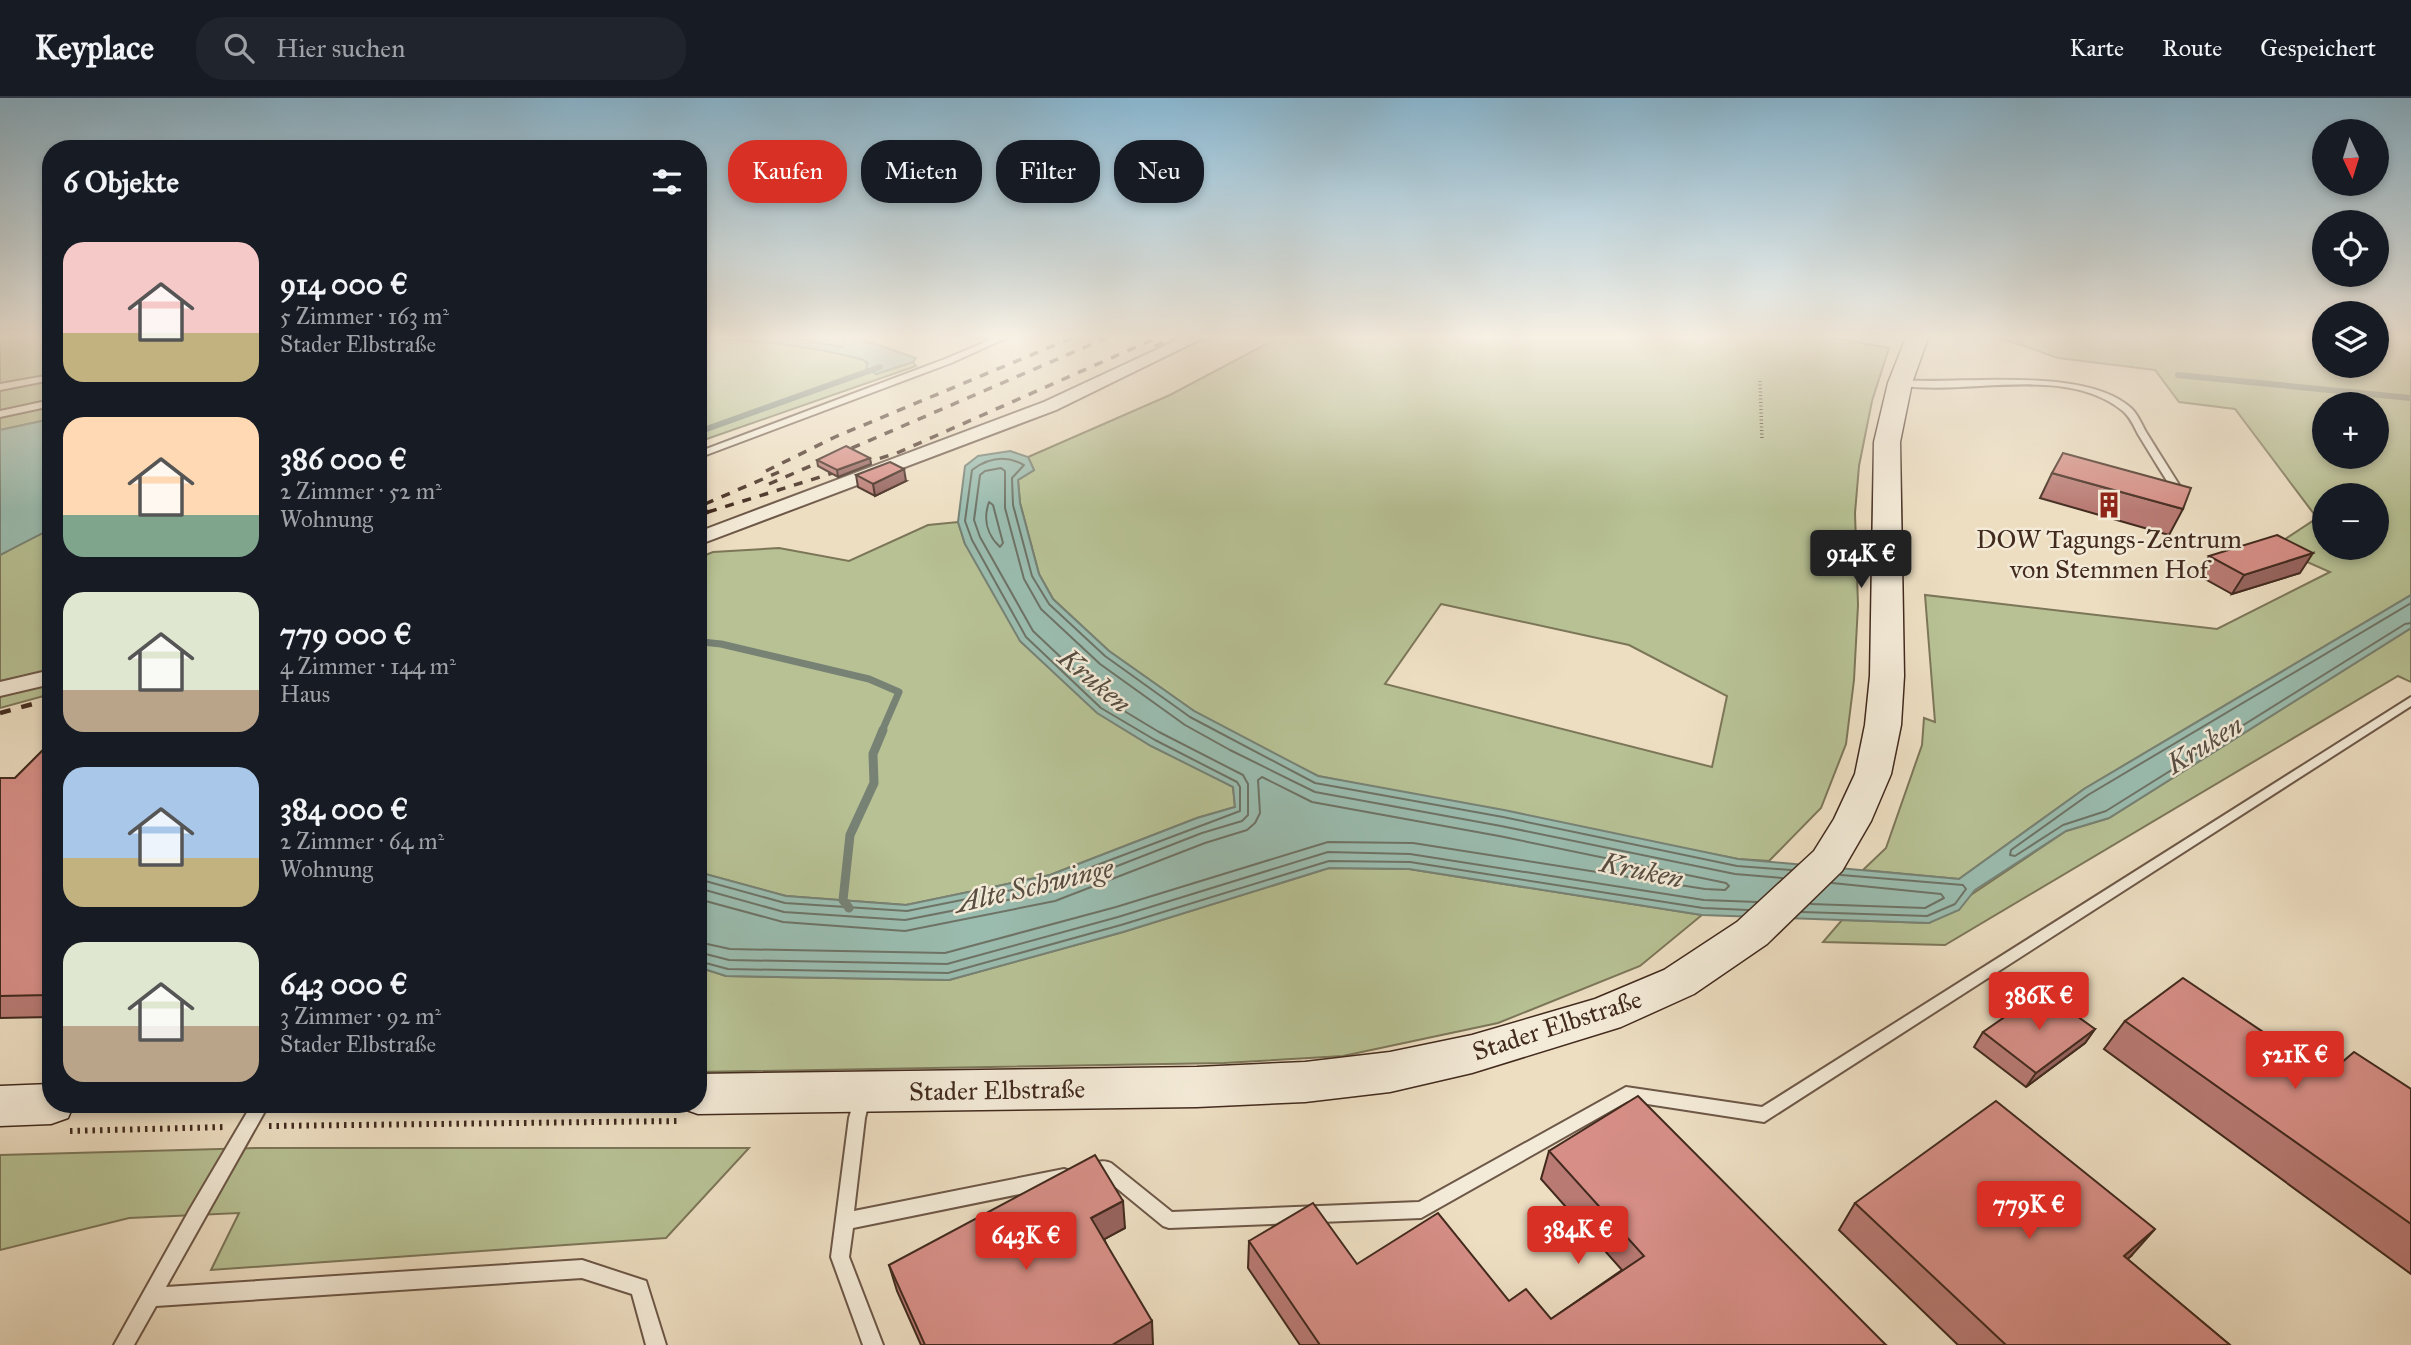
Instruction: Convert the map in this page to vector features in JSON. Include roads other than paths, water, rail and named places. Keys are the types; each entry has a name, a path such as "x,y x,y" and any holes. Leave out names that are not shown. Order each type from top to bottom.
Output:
{"street":[{"path":"707,535 1049,406 1076,393"},
{"name":"Stader Elbstraße","path":"707,1094 1197,1087 1306,1082 1390,1072 1472,1054 1605,1014 1679,982 1752,933 1828,862 1852,821 1873,774 1883,725 1888,676 1887,442 1898,393"},
{"path":"0,689 42,679"},
{"path":"0,1106 42,1104"}],"lane":[{"path":"707,452 862,393"},
{"path":"2098,393 2117,401 2129,411 2182,498"},
{"path":"0,414 42,405"},
{"path":"845,1221 1105,1168 1169,1220 1421,1210 1626,1094 1764,1115 2411,701"},
{"path":"864,1092 857,1118 840,1257 873,1345"},
{"path":"124,1345 256,1113"},
{"path":"151,1297 582,1269 639,1287 656,1345"}],"water":[{"path":"42,421 42,534 0,555 0,430"},
{"path":"1010,451 1028,457 1034,470 1018,480 1020,503 1039,574 1053,599 1109,651 1194,711 1318,776 1504,810 1738,859 1959,879 2084,789 2411,595 2411,628 2109,818 2066,831 1975,890 1959,910 1929,923 1702,915 1409,869 1329,868 1123,932 949,980 726,976 707,970 707,874 786,896 906,905 1050,875 1197,818 1235,807 1233,787 1151,746 1097,713 1020,641 965,544 958,522 965,466 978,456"}],"waterway":[{"path":"707,429 807,393"},
{"path":"2362,393 2411,398"},
{"path":"707,643 869,679 899,692 882,731"},
{"path":"849,908 843,900 850,835 874,783 873,754 883,730"}],"railway":[{"path":"766,471 835,437 940,393"},
{"path":"769,484 979,393"},
{"path":"708,512 897,453 1032,393"},
{"path":"707,503 779,472"},
{"path":"707,512 713,510"},
{"path":"0,713 42,701"}],"place":[{"name":"DOW Tagungs-Zentrum von Stemmen Hof","path":"2109,505"}],"water label":[{"name":"Kruken","path":"1095,680"},
{"name":"Kruken","path":"2204,744"},
{"name":"Kruken","path":"1642,870"},
{"name":"Alte Schwinge","path":"1034,885"}]}
